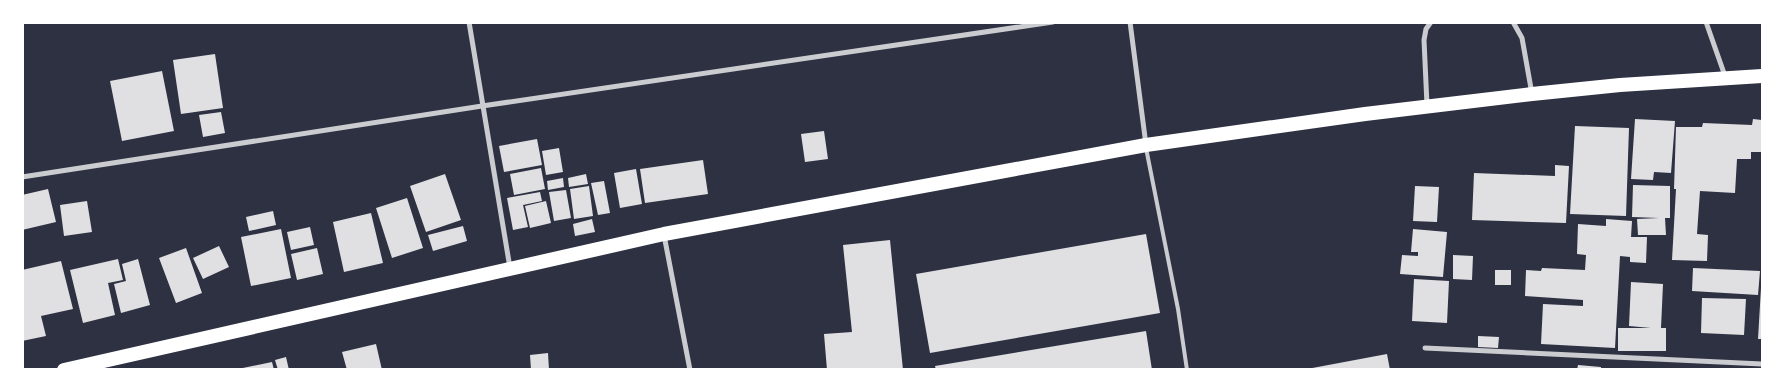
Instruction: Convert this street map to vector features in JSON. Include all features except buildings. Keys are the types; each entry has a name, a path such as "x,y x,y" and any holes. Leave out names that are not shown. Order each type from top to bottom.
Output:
{"highway":[{"path":"64,370 664,234 1146,146 1365,114 1532,94 1620,85 1762,76"}],"street":[{"path":"469,22 510,269"},
{"path":"22,177 482,106 1053,22"},
{"path":"1130,22 1146,146"},
{"path":"1427,107 1424,40 1426,30 1431,22"},
{"path":"1513,22 1522,38 1532,94"},
{"path":"1706,22 1726,77"},
{"path":"664,234 690,370"},
{"path":"1425,348 1762,364"}],"lane":[{"path":"1146,146 1178,309 1187,370"}]}
